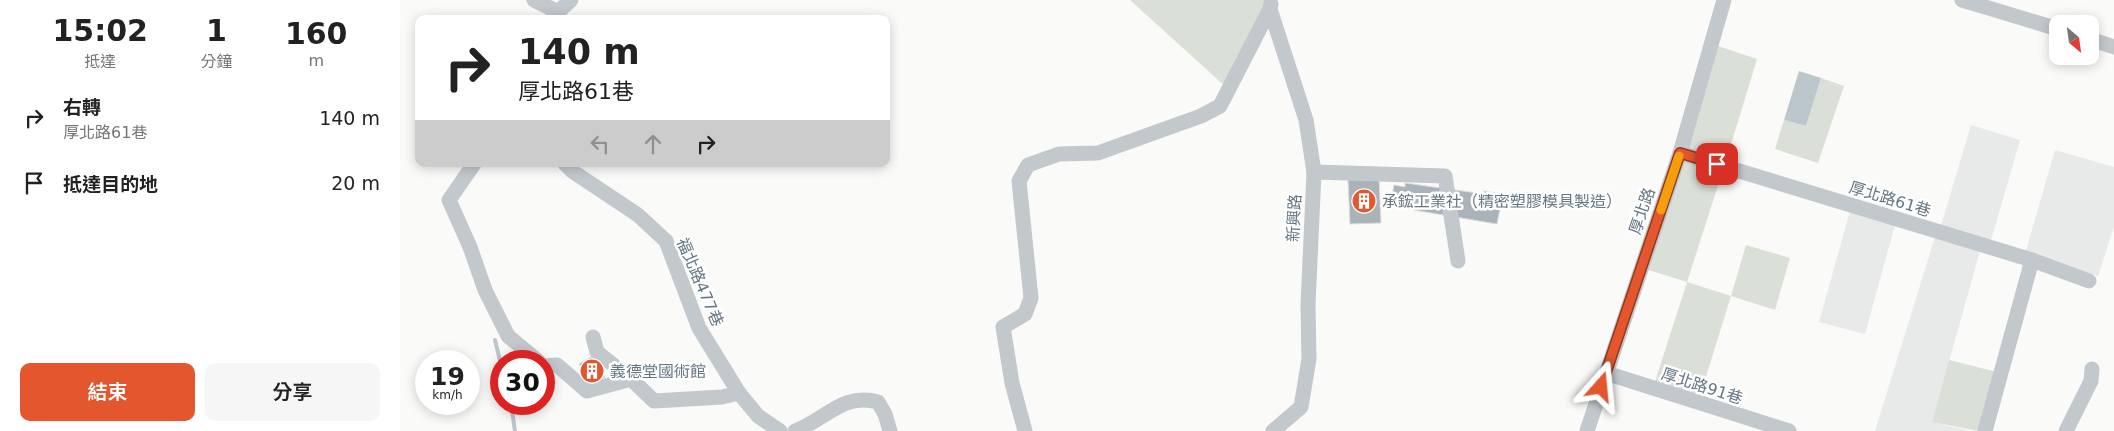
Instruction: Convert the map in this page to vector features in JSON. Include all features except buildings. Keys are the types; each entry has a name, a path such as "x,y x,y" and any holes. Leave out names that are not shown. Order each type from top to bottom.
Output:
{"street":[{"path":"534,0 558,15 571,0"},
{"name":"厚北路","path":"1587,431 1680,153 1724,0"},
{"path":"1962,0 2049,26"},
{"path":"1025,431 1012,383 1003,327 1025,314 1031,298 1019,181 1028,166 1059,154 1098,152 1201,116 1220,106 1271,4"},
{"name":"新興路","path":"1271,4 1306,120 1314,172 1308,305 1309,359 1301,406 1272,431"},
{"path":"2099,42 2114,47"},
{"name":"厚北路61巷","path":"1680,153 2032,260 2089,281"},
{"path":"472,167 449,200 470,246 485,290 508,336 525,350"},
{"name":"福北路477巷","path":"568,167 638,215 666,241 699,328 739,393 758,416 780,431"},
{"path":"1314,172 1446,176 1458,261"},
{"path":"1985,431 2032,260"},
{"path":"593,337 597,352 631,379 654,401 722,397 739,393"},
{"path":"555,369 587,391 631,379"},
{"path":"2066,431 2091,380 2092,369"},
{"name":"厚北路91巷","path":"1606,373 1789,431"},
{"path":"795,431 804,428 846,402 867,399 878,402 885,414 890,431"}],"shaded area":[{"path":"1130,0 1265,0 1265,17 1226,87"},
{"path":"1712,44 1757,59 1725,164 1686,153"},
{"path":"1799,71 1821,78 1806,126 1784,120"},
{"path":"1821,78 1844,86 1818,163 1775,149 1784,120 1806,126"},
{"path":"1971,125 2020,140 1990,244 1940,229"},
{"path":"2055,150 2114,167 2114,227 2098,276 2025,254"},
{"path":"1685,161 1722,173 1687,282 1642,268"},
{"path":"1850,211 1895,225 1865,334 1819,322"},
{"path":"1935,237 1980,251 1932,422 1971,431 1875,431"},
{"path":"1746,245 1790,258 1775,310 1731,296"},
{"path":"1687,282 1731,296 1699,399 1654,385"},
{"path":"1949,360 1997,372 1979,431 1932,422"}],"waterway":[{"path":"495,340 497,350"},
{"path":"513,415 515,431"}],"slow traffic":[{"path":"1661,210 1679,156"}],"place":[{"name":"承鋐工業社（精密塑膠模具製造）","path":"1364,201"},
{"name":"義德堂國術館","path":"592,371"}],"route":[{"path":"1601,387 1680,153 1717,164"}]}
